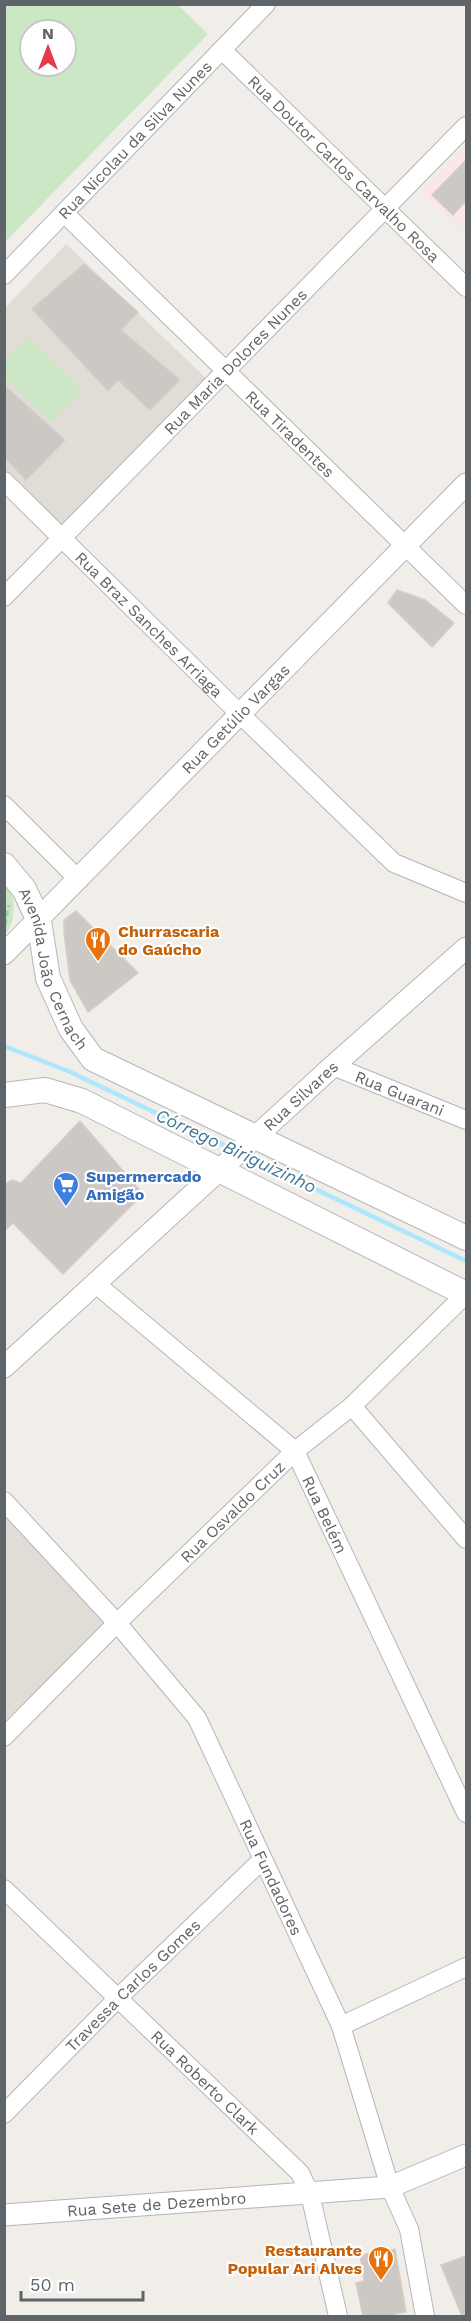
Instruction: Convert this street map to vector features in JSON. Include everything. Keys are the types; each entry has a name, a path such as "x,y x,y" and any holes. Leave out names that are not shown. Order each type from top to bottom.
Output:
{"main road":[{"name":"Avenida João Cernach","path":"4,865 24,889 39,921 48,978 71,1029 93,1059 252,1142 466,1238"},
{"path":"4,1095 45,1090 82,1101 227,1166 466,1294"}],"street":[{"name":"Rua Nicolau da Silva Nunes","path":"4,275 266,4"},
{"name":"Rua Doutor Carlos Carvalho Rosa","path":"222,50 466,287"},
{"name":"Rua Maria Dolores Nunes","path":"4,597 466,126"},
{"name":"Rua Tiradentes","path":"64,213 466,605"},
{"name":"Rua Braz Sanches Arriaga","path":"4,481 241,716 394,863 466,893"},
{"name":"Rua Getúlio Vargas","path":"4,954 241,716 466,484"},
{"path":"4,805 79,880"},
{"name":"Rua Silvares","path":"4,1367 227,1166 333,1066 466,948"},
{"name":"Rua Guarani","path":"333,1066 466,1120"},
{"name":"Rua Belém","path":"96,1284 295,1451 466,1813"},
{"name":"Rua Osvaldo Cruz","path":"4,1737 117,1623 295,1451 352,1406 466,1294"},
{"path":"352,1406 466,1539"},
{"name":"Rua Fundadores","path":"4,1501 117,1623 197,1718 341,2026 390,2187 409,2229 425,2316"},
{"name":"Travessa Carlos Gomes","path":"4,2114 118,1998 262,1860"},
{"name":"Rua Roberto Clark","path":"4,1889 300,2173 310,2194 338,2316"},
{"path":"341,2026 466,1966"},
{"name":"Rua Sete de Dezembro","path":"4,2215 390,2187 466,2155"}],"path":[{"path":"4,927 10,908 7,897"}],"shaded area":[{"path":"466,146 466,233 421,193"},
{"path":"66,244 209,381 60,539 5,484 4,309"},
{"path":"5,1511 110,1618 5,1721"}],"green space":[{"path":"5,4 178,5 208,34 5,242"},
{"path":"27,337 83,390 51,422 5,378 5,360"},
{"path":"4,878 13,899 12,921 5,934"}],"building":[{"path":"466,160 466,201 453,215 432,195"},
{"path":"84,264 138,312 121,330 180,380 150,410 118,380 108,391 32,309"},
{"path":"4,385 65,440 26,480 4,457"},
{"path":"397,590 425,600 454,623 432,647 388,603"},
{"name":"Churrascaria do Gaúcho","path":"76,911 138,973 88,1012 70,980 64,932 64,920"},
{"name":"Supermercado Amigão","path":"80,1121 143,1194 63,1274 13,1223 4,1231 4,1185 12,1180 21,1183"},
{"name":"Restaurante Popular Ari Alves","path":"395,2249 406,2312 395,2314 395,2316 363,2316 356,2283 364,2281 360,2255"},
{"path":"466,2256 466,2316 462,2316 441,2265"}],"waterway":[{"name":"Córrego Biriguizinho","path":"4,1046 68,1071 234,1150"},
{"name":"Córrego Biriguizinho","path":"244,1155 466,1261"}],"place":[{"name":"Churrascaria do Gaúcho","path":"98,963"},
{"name":"Supermercado Amigão","path":"66,1208"},
{"name":"Restaurante Popular Ari Alves","path":"381,2282"}]}
